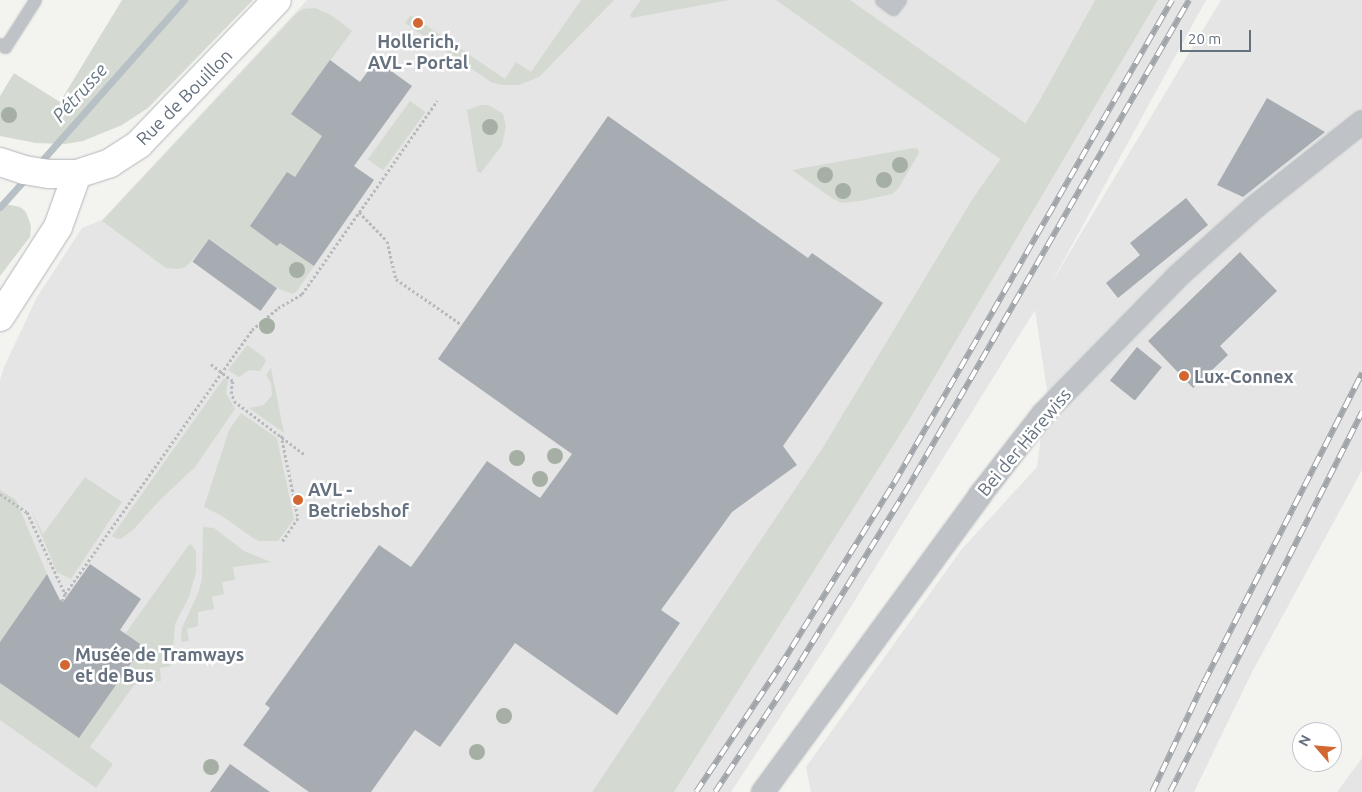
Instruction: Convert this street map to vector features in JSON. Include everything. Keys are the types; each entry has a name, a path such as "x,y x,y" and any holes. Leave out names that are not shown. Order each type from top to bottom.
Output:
{"street":[{"name":"Rue de Bouillon","path":"0,162 33,172 78,177 110,163 139,144 277,0"},
{"name":"Bei der Härewiss","path":"763,792 980,495 1043,414 1178,276 1256,206 1362,122"},
{"path":"0,317 22,279 58,227 78,177"}],"lane":[{"path":"0,44 5,47 35,0"},
{"path":"881,0 893,9 900,0"}],"path":[{"path":"62,601 65,594 252,330 278,308 302,294 437,101"},
{"path":"359,212 387,241 396,279 462,325"},
{"path":"211,364 224,372 233,381 231,391 234,401 281,434 304,454"},
{"path":"281,434 298,518 282,542"},
{"path":"0,494 27,512 65,594"}],"shaded area":[{"path":"122,0 253,0 148,108 122,125 83,141 65,144 36,143 0,136 0,96 14,73 60,102"},
{"path":"307,0 1095,0 1038,103 973,198 823,447 592,792 0,792 0,380 4,367 37,297 82,228 102,220"},
{"path":"581,0 614,0 539,77 519,85 501,85 491,82 405,23 411,15 505,79 516,62 531,72"},
{"path":"641,0 729,0 632,18 630,15"},
{"path":"776,0 850,0 1025,123 1095,0 1158,0 905,427 674,792 592,792 823,447 973,198 1000,159"},
{"path":"1158,0 1206,0 1049,287 1221,0 1362,0 1362,470 1251,674 1194,792 811,792 806,767 961,550 1037,467 1047,391 1035,310 829,642 731,792 674,792 905,427"},
{"path":"315,8 331,15 352,31 291,114 322,136 295,177 287,172 277,246 280,243 314,266 297,291 293,294 277,288 210,239 186,267 177,269 166,268 102,221 297,13 303,9"},
{"path":"410,101 425,112 383,170 368,159"},
{"path":"481,105 488,105 503,114 506,126 502,145 481,173 477,171 467,110"},
{"path":"914,148 918,149 919,153 898,189 892,194 860,201 842,203 833,199 792,170"},
{"path":"0,203 20,207 26,212 31,226 30,237 0,276"},
{"path":"247,345 264,357 266,361 260,371 249,370 239,377 228,370"},
{"path":"271,368 284,433 249,408 264,405 272,395 271,383 266,375"},
{"path":"224,378 228,381 226,393 235,409 195,467 160,500 133,530 122,538 117,539 112,536"},
{"path":"241,413 277,438 294,519 278,541 259,541 222,516 204,507 229,430"},
{"path":"85,477 122,502 71,579 57,572 31,510 43,534"},
{"path":"0,490 16,500 47,574 0,642"},
{"path":"203,527 214,528 244,551 271,562 233,567 235,580 222,582 224,594 212,597 214,609 198,612 198,626 187,629 189,641 181,642 182,628 199,591 202,578"},
{"path":"191,544 196,551 196,572 189,597 175,624 173,651 170,652 171,666 160,668 161,681 134,685 90,747 113,764 96,788 0,720 0,683 125,634"},
{"path":"1362,758 1362,792 1337,792"}],"building":[{"path":"330,60 360,82 376,60 412,86 354,166 374,180 314,266 280,243 277,246 250,226 287,172 295,177 322,136 291,114"},
{"path":"1267,98 1325,132 1243,197 1217,185"},
{"path":"608,116 808,258 812,253 883,303 783,446 797,465 732,512 661,610 680,623 617,715 515,643 440,747 415,730 371,792 309,792 243,745 270,708 265,704 379,545 411,567 487,461 540,498 572,454 438,359"},
{"path":"1186,198 1208,225 1118,298 1106,283 1140,255 1130,243"},
{"path":"209,239 277,288 260,311 193,262"},
{"path":"1240,252 1277,291 1220,346 1228,355 1193,388 1148,341"},
{"path":"1137,347 1162,367 1135,401 1110,380"},
{"name":"Musée de Tramways et de Bus","path":"90,564 141,599 120,630 143,646 79,738 0,683 0,642 47,574 60,600 63,602"},
{"path":"230,764 270,792 210,792"}],"waterway":[{"name":"Pétrusse","path":"37,166 184,0"},
{"name":"Pétrusse","path":"0,207 26,178"}],"railway":[{"path":"696,792 780,666 894,483 1172,0"},
{"path":"715,792 789,680 904,494 1189,0"},
{"path":"1152,792 1204,682 1362,373"},
{"path":"1170,792 1362,412"}],"place":[{"name":"Hollerich, AVL - Portal","path":"418,23"},
{"name":"Lux-Connex","path":"1184,376"},
{"name":"AVL - Betriebshof","path":"298,500"},
{"name":"Musée de Tramways et de Bus","path":"65,665"}]}
